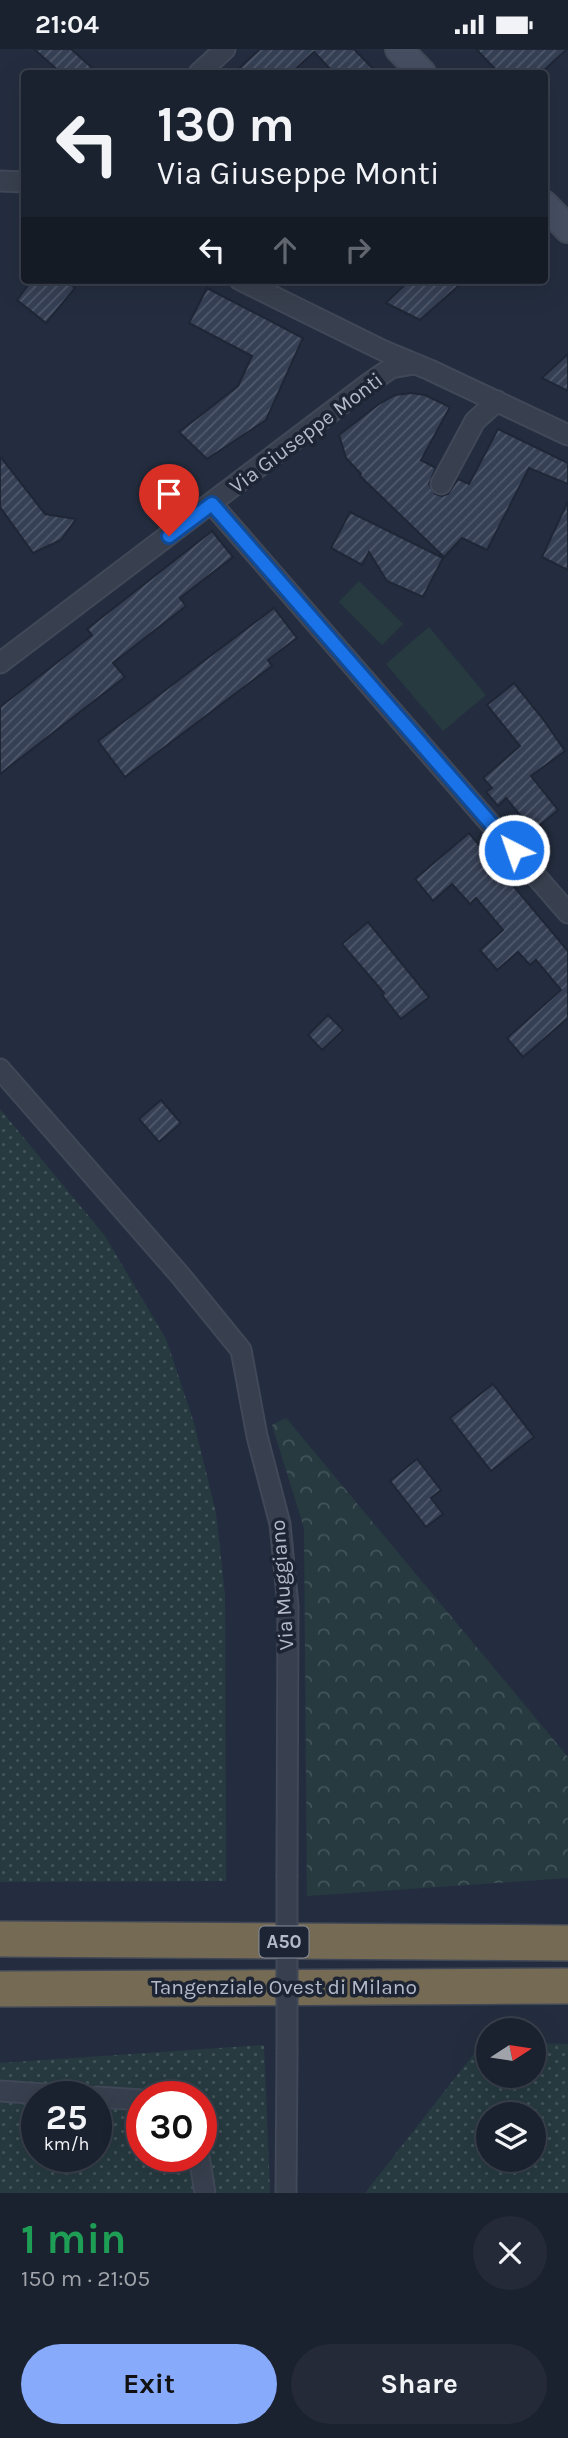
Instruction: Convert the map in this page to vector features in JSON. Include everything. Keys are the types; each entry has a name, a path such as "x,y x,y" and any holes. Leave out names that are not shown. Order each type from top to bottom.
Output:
{"highway":[{"name":"A50","path":"0,1940 568,1943"},
{"name":"Tangenziale Ovest di Milano","path":"0,1989 568,1986"}],"street":[{"path":"202,70 226,49"},
{"path":"399,49 419,70"},
{"path":"0,181 21,182"},
{"path":"548,208 568,229"},
{"path":"248,284 382,350 568,435"},
{"name":"Via Giuseppe Monti","path":"0,663 386,371 401,365 414,364"},
{"path":"441,484 475,421 497,401"},
{"path":"212,504 568,913"},
{"name":"Via Muggiano","path":"0,1069 180,1275 241,1350 257,1436 280,1524 288,1607 286,2193"},
{"path":"0,2091 21,2092"},
{"path":"202,2172 205,2193"}],"green space":[{"path":"359,581 403,624 382,645 339,602"},
{"path":"429,627 486,695 443,731 386,664"},
{"path":"0,1109 105,1236 166,1339 194,1423 216,1513 225,1595 226,1881 0,1882"},
{"path":"286,1418 568,1757 568,1878 307,1896 304,1528 272,1425"},
{"path":"546,2043 568,2044 568,2193 365,2193 476,2051 476,2088 546,2088"},
{"path":"264,2045 270,2193 0,2193 0,2063"}],"building":[{"path":"34,49 71,49 95,70 58,70"},
{"path":"260,49 354,49 374,70 331,70 314,52 294,70 237,70"},
{"path":"476,49 567,49 544,70 496,70"},
{"path":"29,284 70,284 75,288 46,323 17,300"},
{"path":"406,284 460,284 420,320 386,303"},
{"path":"207,288 303,338 266,420 207,459 179,432 238,386 252,356 189,323"},
{"path":"568,354 568,391 542,378"},
{"path":"395,395 425,395 450,407 421,460 436,468 429,484 435,494 448,494 458,479 469,484 498,429 568,463 568,484 529,468 487,550 462,538 444,557 360,476 346,458 339,435 379,404"},
{"path":"0,456 45,514 76,519 61,540 33,553 0,507"},
{"path":"568,501 568,570 542,557"},
{"path":"350,512 443,558 423,597 387,581 369,552 362,565 331,548"},
{"path":"212,531 233,557 180,598 186,606 113,663 125,677 0,774 0,707 92,635 87,629"},
{"path":"274,608 297,638 268,660 272,666 125,777 98,741"},
{"path":"514,683 565,751 531,776 558,810 533,831 506,798 498,806 486,792 492,788 483,778 520,746 487,705"},
{"path":"469,833 568,951 568,1018 523,1057 507,1038 561,990 536,960 530,965 518,952 497,970 480,950 503,930 476,898 470,904 452,884 433,901 415,879"},
{"path":"368,922 429,997 401,1019 382,995 384,993 342,944"},
{"path":"328,1015 343,1030 322,1050 308,1035"},
{"path":"161,1100 181,1123 159,1142 139,1119"},
{"path":"493,1384 534,1437 491,1471 450,1418"},
{"path":"417,1459 441,1490 431,1498 443,1514 426,1527 390,1481"}],"route":[{"path":"169,536 212,504 514,850"}]}
